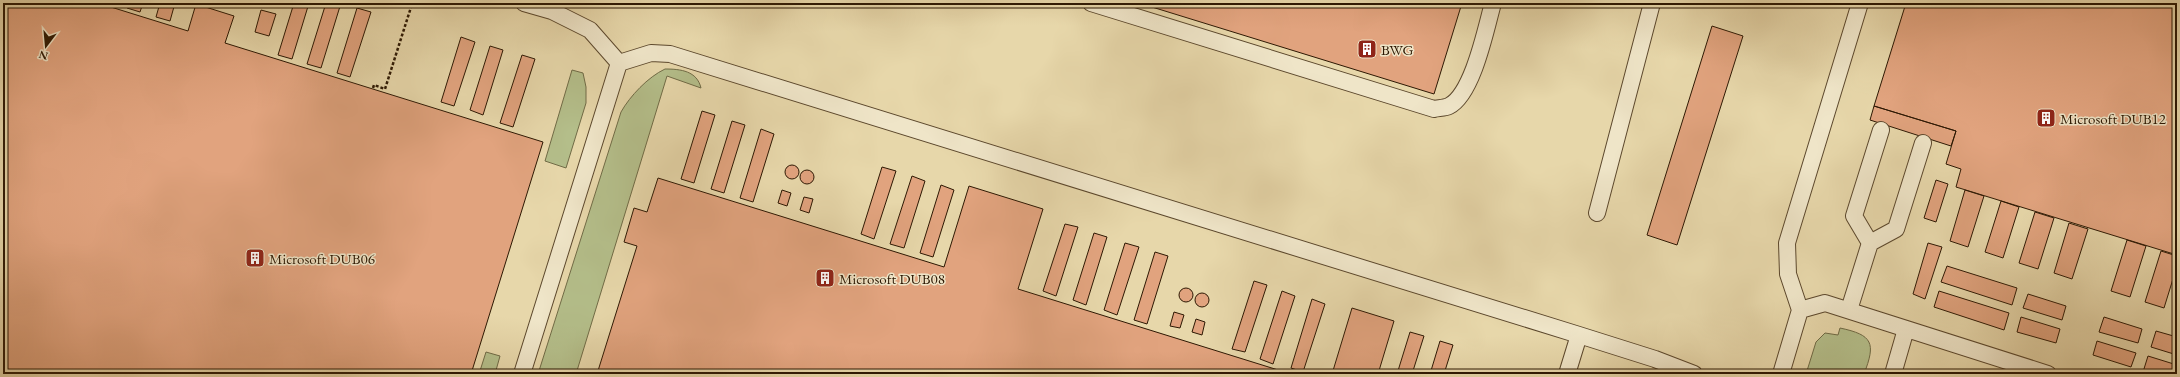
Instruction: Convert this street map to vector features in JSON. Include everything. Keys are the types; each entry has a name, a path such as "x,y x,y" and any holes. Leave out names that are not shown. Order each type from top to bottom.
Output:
{"lane":[{"path":"524,3 552,11 590,30 619,63"},
{"path":"1091,3 1434,109 1449,107 1458,99 1471,78 1493,3"},
{"path":"1597,214 1652,3"},
{"path":"1780,374 1800,310 1788,274 1787,243 1860,3"},
{"path":"619,63 652,53 670,54 1579,335 1655,359 1694,374"},
{"path":"522,374 619,63"},
{"path":"1870,243 1854,216 1882,130"},
{"path":"1849,310 1870,243 1896,229 1923,143"},
{"path":"1800,310 1825,303 2048,374"},
{"path":"1893,374 1906,329"},
{"path":"1567,374 1579,335"}],"path":[{"path":"373,88 374,85 385,89 412,4"}],"green space":[{"path":"665,69 688,72 696,78 701,88 667,76 576,374 538,374 621,112 640,88 652,77"},
{"path":"572,70 583,73 586,87 586,103 566,168 545,161"},
{"path":"1840,328 1859,334 1865,337 1869,342 1870,355 1864,374 1806,374 1816,342 1825,333 1838,335"},
{"path":"486,352 500,356 495,374 479,374"}],"building":[{"name":"Microsoft DUB06","path":"3,3 98,3 188,31 196,4 234,16 225,43 543,142 471,374 3,374"},
{"path":"128,3 143,3 140,12 127,8"},
{"path":"160,3 175,3 170,21 156,17"},
{"path":"294,3 309,3 292,59 278,55"},
{"path":"326,3 341,3 321,68 307,64"},
{"name":"BWG","path":"1139,3 1462,3 1434,94"},
{"name":"Microsoft DUB12","path":"1906,3 2177,3 2177,255 1956,187 1961,169 1946,164 1956,131 1874,106"},
{"path":"357,8 371,12 350,77 337,73"},
{"path":"261,10 276,14 269,36 255,32"},
{"path":"1712,26 1743,36 1677,245 1647,235"},
{"path":"461,37 475,42 454,106 441,102"},
{"path":"490,46 503,50 483,115 470,110"},
{"path":"522,55 535,59 513,127 500,123"},
{"path":"1874,106 1956,131 1951,146 1870,120"},
{"path":"702,111 715,115 694,183 681,179"},
{"path":"732,121 745,125 724,193 711,189"},
{"path":"761,129 774,134 753,202 740,198"},
{"path":"792,165 797,167 799,172 797,177 792,179 787,177 785,172 787,167"},
{"path":"882,167 896,171 874,239 861,234"},
{"path":"807,170 812,172 814,177 812,182 807,184 802,182 800,177 802,172"},
{"path":"912,176 925,181 904,248 890,244"},
{"name":"Microsoft DUB08","path":"658,178 944,267 969,186 1043,209 1018,289 1291,374 597,374 637,246 624,242 634,208 647,212"},
{"path":"1936,180 1948,184 1936,222 1924,218"},
{"path":"941,185 954,190 933,257 920,253"},
{"path":"782,190 791,193 787,206 778,203"},
{"path":"1965,190 1984,196 1968,247 1950,241"},
{"path":"804,197 813,199 809,213 800,210"},
{"path":"2001,201 2019,207 2003,258 1985,252"},
{"path":"2035,212 2054,218 2038,269 2019,263"},
{"path":"2069,223 2088,229 2072,279 2054,273"},
{"path":"1065,224 1078,227 1056,296 1043,291"},
{"path":"1094,233 1107,237 1086,305 1073,300"},
{"path":"2127,240 2146,246 2130,297 2111,291"},
{"path":"1125,243 1139,247 1117,315 1104,310"},
{"path":"1928,243 1942,247 1925,299 1913,294"},
{"path":"2161,251 2177,256 2177,266 2164,308 2145,302"},
{"path":"1155,252 1168,256 1147,324 1134,320"},
{"path":"1947,266 2017,288 2012,305 1941,282"},
{"path":"1254,281 1267,285 1245,352 1232,349"},
{"path":"1186,288 1191,290 1193,295 1191,300 1186,302 1181,300 1179,295 1181,290"},
{"path":"1282,291 1295,296 1273,364 1260,359"},
{"path":"1939,291 2009,313 2004,330 1934,307"},
{"path":"1202,293 1207,295 1209,300 1207,305 1202,307 1197,305 1195,300 1197,295"},
{"path":"2028,294 2066,306 2062,320 2023,308"},
{"path":"1312,299 1325,304 1303,372 1291,368"},
{"path":"1352,308 1394,321 1378,374 1332,374"},
{"path":"1174,312 1184,315 1180,328 1170,326"},
{"path":"2021,317 2060,329 2056,343 2017,332"},
{"path":"2104,317 2142,329 2138,343 2099,332"},
{"path":"1196,319 1205,322 1202,335 1192,332"},
{"path":"2156,331 2177,337 2177,355 2151,347"},
{"path":"1410,332 1424,336 1412,374 1397,374"},
{"path":"1440,341 1453,345 1444,374 1430,374"},
{"path":"2097,341 2136,353 2131,367 2093,355"},
{"path":"2148,356 2177,365 2177,374 2149,374 2143,372"}],"place":[{"name":"BWG","path":"1367,49"},
{"name":"Microsoft DUB12","path":"2046,118"},
{"name":"Microsoft DUB06","path":"255,258"},
{"name":"Microsoft DUB08","path":"825,278"}]}
